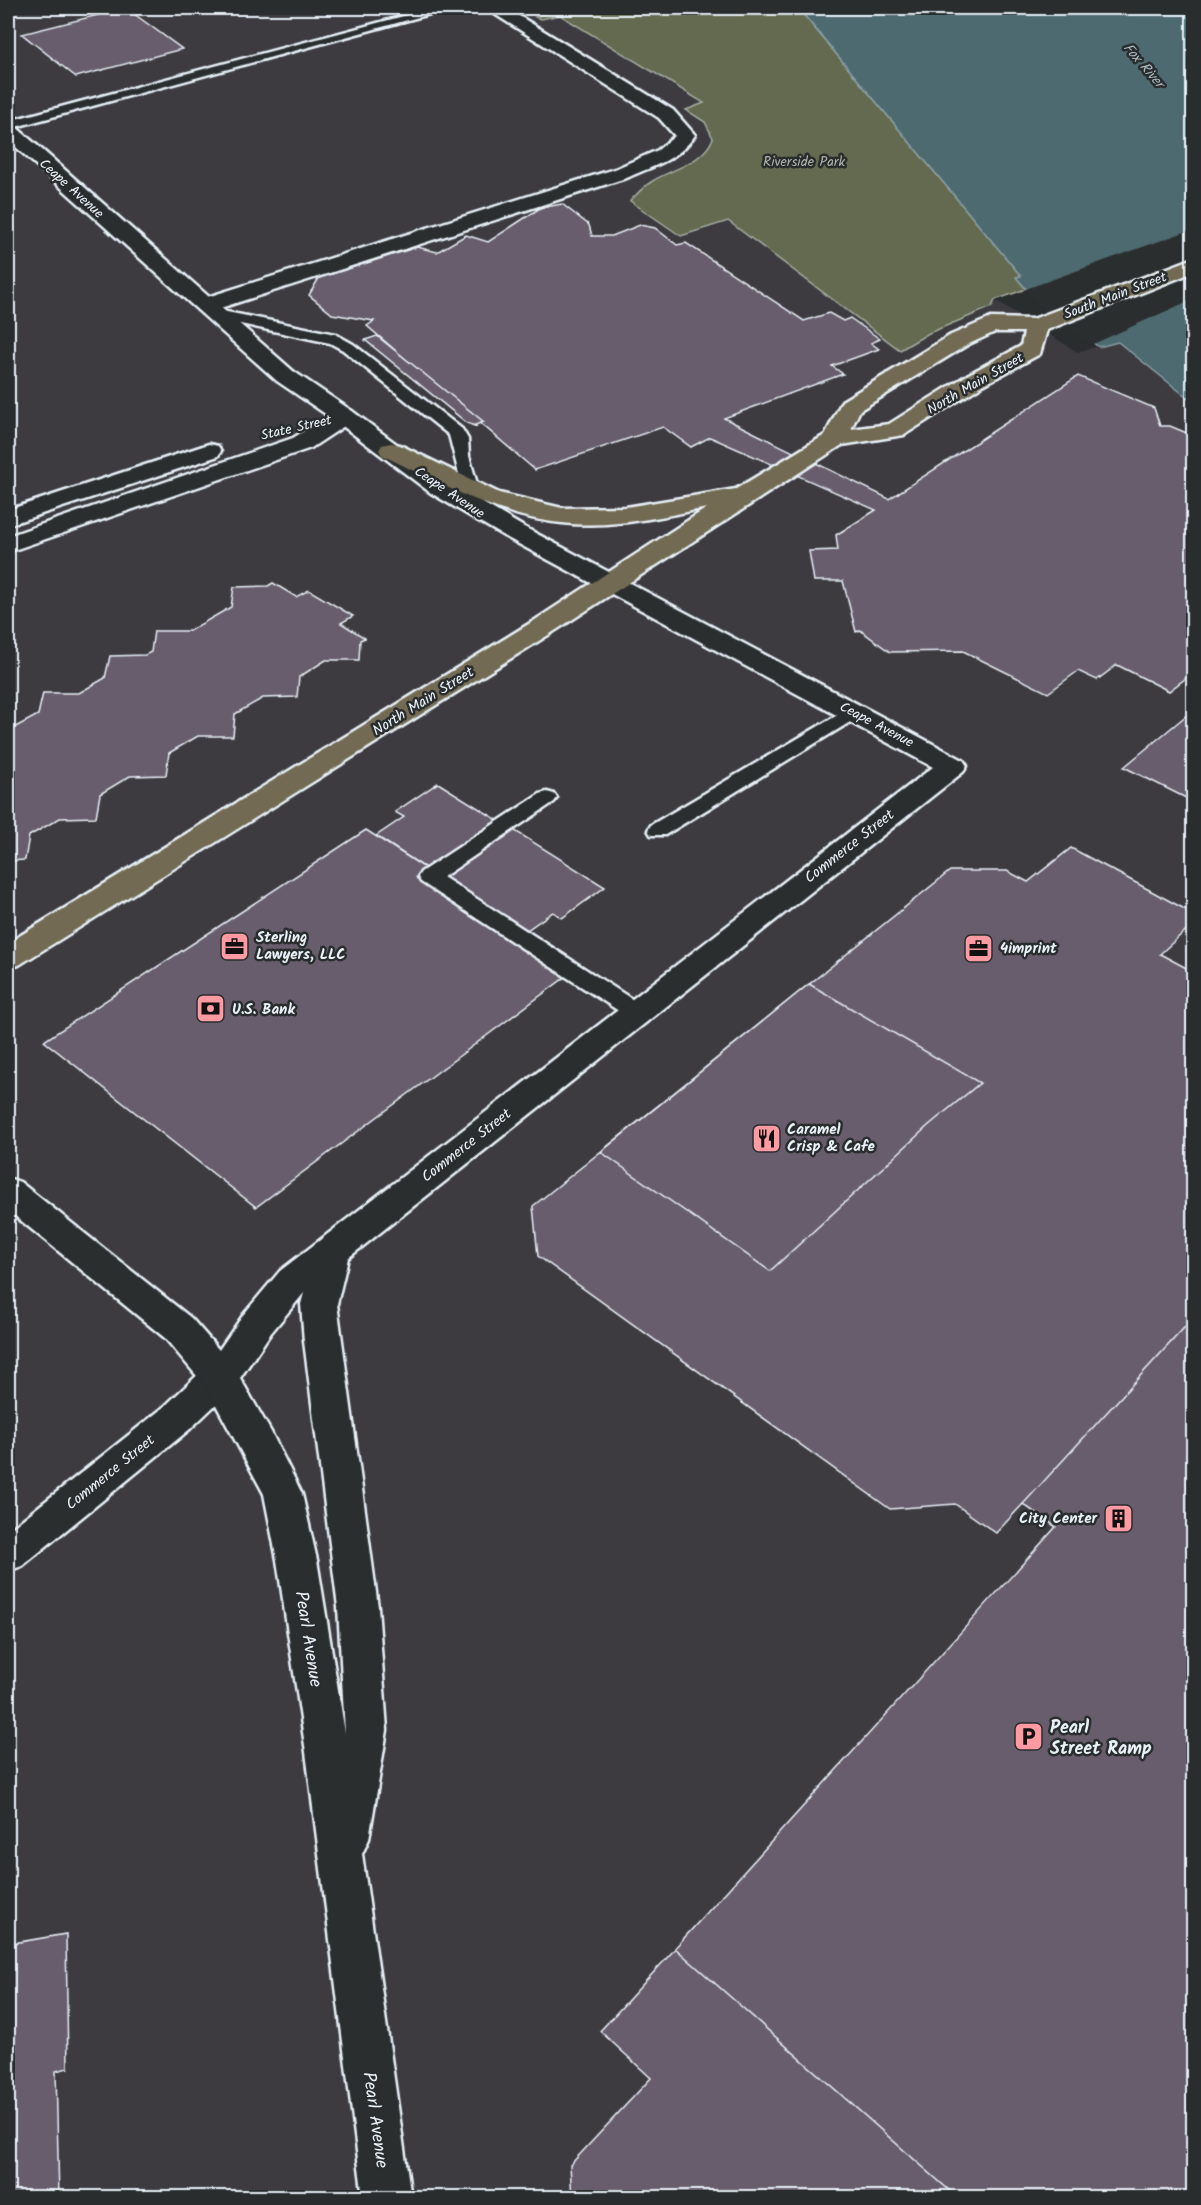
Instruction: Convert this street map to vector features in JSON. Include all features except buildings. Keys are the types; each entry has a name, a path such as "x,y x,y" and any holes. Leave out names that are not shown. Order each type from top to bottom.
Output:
{"main road":[{"name":"South Main Street","path":"1036,326 1194,264"},
{"path":"835,439 850,406 958,340 991,325 1036,326"},
{"name":"North Main Street","path":"8,957 611,582 835,439 896,430 1032,349 1036,326"},
{"path":"391,450 474,500 562,516 626,515 744,495"}],"street":[{"path":"212,310 622,173 671,151 681,141 685,135 666,114 494,8"},
{"name":"Ceape Avenue","path":"10,133 285,376 391,450"},
{"name":"State Street","path":"8,518 286,426 344,416"},
{"name":"State Street","path":"9,541 302,443 344,416"},
{"name":"Ceape Avenue","path":"474,500 611,582 953,766"},
{"name":"Commerce Street","path":"8,1554 177,1418 220,1377 257,1324 293,1281 953,766"},
{"name":"Pearl Avenue","path":"8,1191 178,1328 220,1377 258,1443 283,1494 297,1560 327,1752 387,2198"},
{"path":"332,1250 319,1304 358,1608 366,1730 342,1874"}],"lane":[{"path":"10,133 446,8"},
{"path":"212,310 319,334 348,347 456,432 460,439 474,500"},
{"path":"658,830 853,712"},
{"path":"547,798 429,877 636,1012"}],"shaded area":[{"path":"8,8 548,8 705,103 687,110 705,122 713,139 711,144 699,156 646,185 630,201 727,221 900,350 995,300 1077,352 1118,341 1193,402 1193,2197 8,2198"}],"green space":[{"name":"Riverside Park","path":"548,8 798,8 1022,277 1017,278 1026,289 995,300 992,307 929,333 900,350 728,221 681,236 630,201 648,184 695,159 709,147 713,138 705,122 686,110 704,103 560,15 541,19 535,17 551,10"}],"water":[{"name":"Fox River","path":"798,8 1193,8 1193,402 1118,342 1099,347 1034,297 1016,277 1021,276"}],"pier":[{"path":"1193,229 1193,299 1091,345 1053,319 1023,290"}],"place":[{"name":"Sterling Lawyers, LLC","path":"235,946"},
{"name":"4imprint","path":"979,948"},
{"name":"U.S. Bank","path":"211,1009"},
{"name":"Caramel Crisp & Cafe","path":"766,1138"},
{"name":"City Center","path":"1118,1518"},
{"name":"Pearl Street Ramp","path":"1029,1737"}]}
